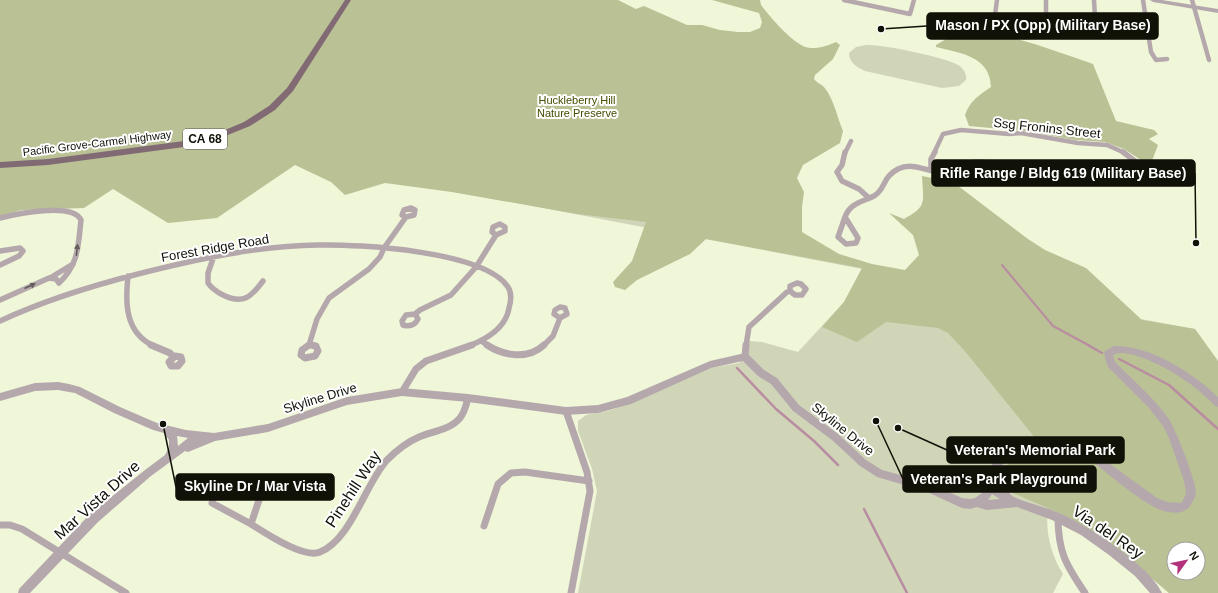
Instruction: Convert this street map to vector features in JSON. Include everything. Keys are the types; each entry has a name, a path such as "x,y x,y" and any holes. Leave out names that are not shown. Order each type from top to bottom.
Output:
{"main road":[{"name":"Pacific Grove-Carmel Highway","path":"0,165 42,162 184,144 215,137 247,124 272,108 290,89 348,0"}],"street":[{"path":"844,0 910,14 914,0"},
{"path":"995,15 996,0"},
{"path":"1046,0 1046,25"},
{"path":"1094,0 1096,36"},
{"path":"1143,0 1151,52 1156,60 1167,59"},
{"path":"1153,0 1218,11"},
{"path":"1192,0 1209,60"},
{"path":"973,27 972,24 963,20 962,17 968,15 976,18"},
{"name":"Ssg Fronins Street","path":"931,169 931,159 942,136 949,132 961,130 1009,134 1021,133 1079,143 1107,145 1124,152 1140,165 1156,171"},
{"path":"851,141 844,154 842,168 837,172 842,181 858,188 869,198"},
{"path":"845,217 858,238 856,243 848,244 840,240 838,237 846,213 852,206 878,193 885,178 896,170 910,166 943,172 971,168 971,164 975,162 1132,168 1140,165"},
{"path":"0,218 20,213 68,210 77,213 80,220 75,263 68,275 59,283 58,296"},
{"path":"310,345 317,319 329,298 369,269 380,257 384,248 406,217"},
{"path":"415,314 450,295 476,267 496,235"},
{"name":"Forest Ridge Road","path":"0,321 58,296 128,276 214,256 262,249 319,245 384,248 425,253 476,267 490,272 500,278 507,286 511,294 510,311 496,330 481,341 426,361 420,365 402,392"},
{"path":"0,252 17,248 20,248 23,251 18,256 0,265"},
{"path":"214,256 207,276 208,283 212,288 228,298 236,300 245,299 255,292 263,281"},
{"path":"0,300 68,269 75,263"},
{"path":"128,276 127,305 129,320 133,328 142,339 170,353 173,357"},
{"path":"49,278 56,279 59,283"},
{"path":"745,357 749,327 790,291"},
{"path":"481,341 490,348 505,354 527,355 538,351 550,340 560,318"},
{"path":"977,502 984,496 990,487 999,461 1008,454 1027,446 1044,444 1085,453 1096,459 1153,501 1167,507 1181,508 1186,504 1190,499 1190,487 1173,437 1166,423 1152,405 1111,364 1108,354 1114,349 1123,349 1154,360 1192,380 1218,403"},
{"name":"Skyline Drive","path":"0,397 35,387 58,386 69,388 77,390 117,410 168,431 214,437 242,434 268,428 347,401 402,392 468,398 566,411 598,409 613,406 710,364 745,357 745,362 750,368 774,381 796,408 835,437 863,463 880,474 926,487 970,504 977,502 987,505 1014,502"},
{"name":"Pinehill Way","path":"250,524 262,491 261,486 223,489 214,495 212,500 214,505 250,524 300,550 312,554 327,549 340,537 371,482 384,463 394,452 415,438 445,427 457,420 463,414 468,398"},
{"path":"566,411 589,481 589,503 571,593"},
{"path":"166,460 171,454 174,442 173,436 168,431"},
{"name":"Mar Vista Drive","path":"23,593 60,553 105,509 129,488 199,436"},
{"path":"166,460 214,437"},
{"path":"484,526 498,484 511,473 525,472 589,481"},
{"path":"993,475 1014,502"},
{"name":"Via del Rey","path":"990,487 1014,502 1058,517 1093,538 1148,580 1157,593"},
{"path":"1058,517 1058,543 1060,552 1067,568 1085,593"},
{"path":"0,525 10,525 22,529 126,593"}],"green space":[{"name":"Huckleberry Hill Nature Preserve","path":"0,0 618,0 636,9 644,6 687,25 702,25 720,30 750,32 760,28 762,22 759,13 712,0 760,0 761,5 780,28 803,46 815,48 836,42 840,45 833,59 815,75 814,79 824,87 827,92 833,103 843,131 840,143 803,165 797,178 804,192 802,207 802,232 839,254 872,264 905,270 919,255 913,235 889,213 904,219 921,207 923,198 922,176 953,182 1028,239 1045,250 1086,268 1142,320 1195,329 1218,361 1218,593 1169,593 1141,569 1059,513 1013,493 1003,483 1003,468 1020,455 1044,449 964,350 948,333 938,328 886,322 857,342 822,327 844,302 862,268 706,239 690,254 637,280 625,290 615,287 613,282 632,261 646,222 577,214 452,192 385,183 345,195 331,182 295,165 217,218 168,223 113,189 84,208 22,210 0,216"},
{"name":"Huckleberry Hill Nature Preserve","path":"580,0 773,242 870,269 1195,329 1218,361 1218,593 1169,593 1141,569 1063,515 1048,509 1048,535 1055,559 1063,574 1053,593 578,593 597,491 592,469 578,431 578,421 586,415 611,410 631,403 710,368 739,363 745,357 749,341 762,342 798,352 844,302 862,269 512,202 295,165"},
{"path":"972,30 1018,39 1093,64 1116,121 1154,130 1158,134 1149,139 1158,145 1150,166 1124,149 1105,142 1076,140 1025,131 969,126 965,115 967,110 972,102 991,87 989,77 979,62 964,54 936,47 936,45 958,32"},
{"path":"874,45 940,58 958,65 963,69 966,75 966,80 959,86 942,88 865,71 852,62 849,53 856,47"}],"waterway":[{"path":"1002,265 1053,326 1090,346"},
{"path":"1088,345 1102,353"},
{"path":"1119,359 1169,385 1218,429"},
{"path":"737,368 776,409 814,441 838,465"},
{"path":"864,509 907,593"}],"place":[{"name":"Mason / PX (Opp) (Military Base)","path":"881,29"},
{"name":"Rifle Range / Bldg 619 (Military Base)","path":"1196,243"},
{"name":"Veteran's Park Playground","path":"876,421"},
{"name":"Skyline Dr / Mar Vista","path":"163,424"},
{"name":"Veteran's Memorial Park","path":"898,428"}]}
